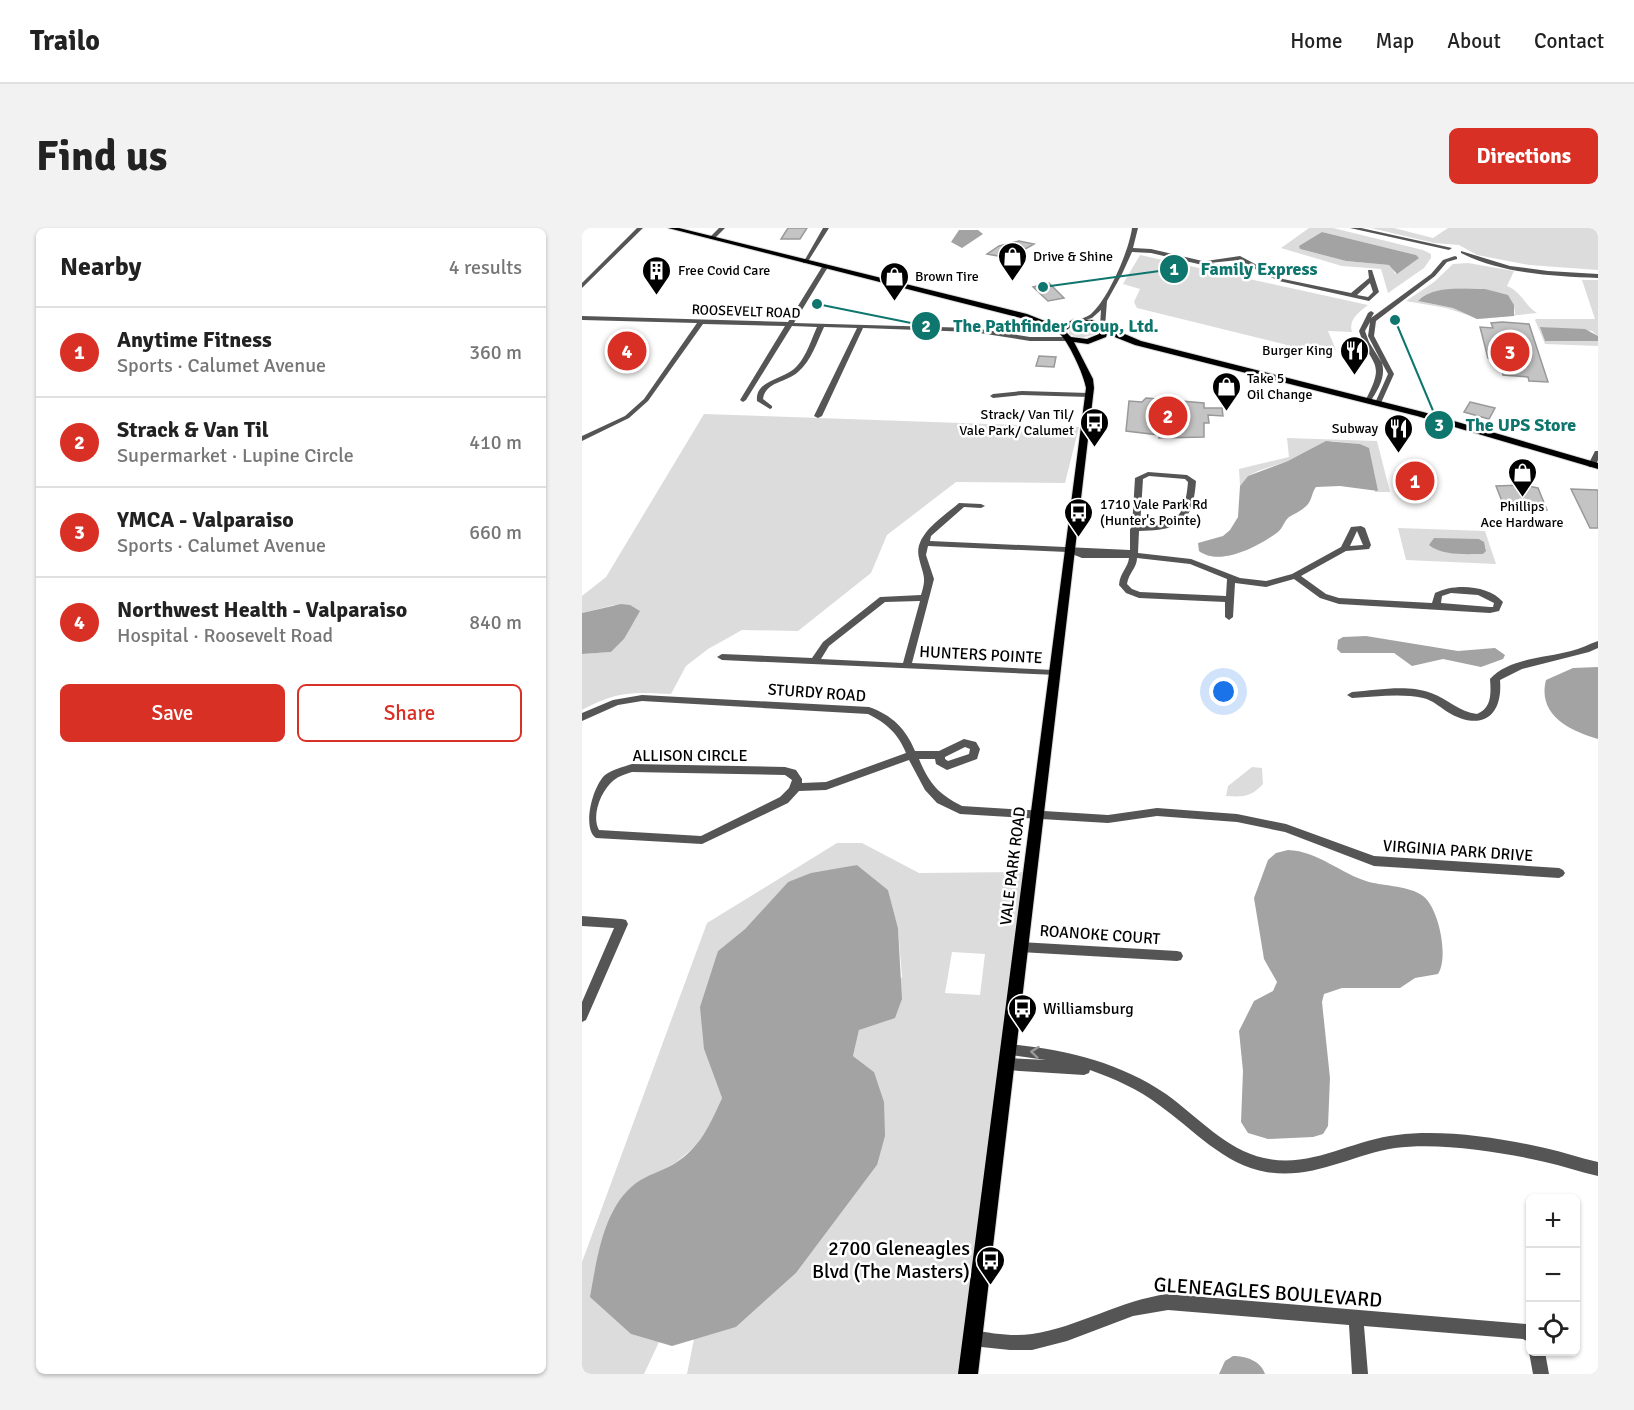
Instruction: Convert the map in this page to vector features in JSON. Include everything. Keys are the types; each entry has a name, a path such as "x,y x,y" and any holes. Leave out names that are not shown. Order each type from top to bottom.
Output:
{"main road":[{"path":"671,228 1024,316 1079,321 1104,327 1141,345"},
{"path":"1024,316 1064,335 1092,341 1141,345 1373,402 1595,465"},
{"path":"1064,335 1079,321"},
{"path":"1081,364 1083,350 1104,334 1104,327"},
{"name":"VALE PARK ROAD","path":"968,1374 1089,395 1089,379 1064,335"}],"street":[{"path":"582,286 640,228"},
{"path":"712,238 722,228"},
{"path":"805,262 826,228"},
{"path":"1079,321 1094,314 1104,298 1131,250 1136,228"},
{"path":"1353,228 1401,240 1449,248 1498,264"},
{"path":"1401,240 1456,258 1556,274 1598,276"},
{"path":"1439,253 1449,248"},
{"path":"1131,250 1151,251 1224,268 1252,265 1281,280 1369,299 1376,292 1370,270"},
{"path":"1373,402 1391,374 1371,336 1373,320 1433,275 1445,261 1465,256 1463,252"},
{"path":"1373,402 1381,375 1377,357 1363,334 1366,319 1428,273 1438,261 1439,253"},
{"path":"743,400 825,267"},
{"path":"1353,295 1372,278"},
{"path":"1104,298 1104,327"},
{"name":"ROOSEVELT ROAD","path":"582,318 977,331 1017,336 1064,335"},
{"path":"582,439 627,417 646,400 701,322"},
{"path":"770,408 759,400 762,389 768,383 797,371 821,326"},
{"path":"818,416 861,327"},
{"path":"993,396 1022,393 1089,395"},
{"path":"1595,465 1598,453"},
{"path":"1134,529 1160,528 1186,515 1192,503 1192,482 1187,477 1148,474 1139,478 1134,529 1132,565 1124,575 1123,583 1134,594 1229,599"},
{"path":"981,506 962,505 929,531 924,543 1070,550 1082,555 1133,555 1191,562 1249,584 1266,584 1295,576 1344,549"},
{"name":"HUNTERS POINTE","path":"907,666 930,574 922,555 924,543"},
{"path":"1295,576 1323,596 1340,601 1490,610 1496,609 1499,602 1488,593 1445,591 1438,595 1436,606"},
{"path":"1229,617 1231,578"},
{"path":"816,661 825,644 883,599 925,598"},
{"path":"1352,694 1424,694 1459,714 1478,717 1489,714 1495,706 1496,679 1506,670 1564,657 1598,644"},
{"name":"HUNTERS POINTE","path":"722,657 1054,673"},
{"name":"STURDY ROAD","path":"582,717 616,702 642,698 854,709 883,715 900,730 926,788 946,805 974,812 1038,815"},
{"path":"796,787 818,787 835,783 911,755 940,754"},
{"name":"ALLISON CIRCLE","path":"632,768 785,771 792,773 796,779 796,787 793,794 784,800 702,840 596,834 585,826 586,815 602,786 618,772 632,768"},
{"name":"VIRGINIA PARK DRIVE","path":"1038,815 1108,819 1157,813 1237,818 1286,828 1374,861 1559,873"},
{"path":"582,921 622,924 582,1016"},
{"name":"ROANOKE COURT","path":"1020,947 1178,956"},
{"path":"1007,1057 1102,1070 1148,1089 1220,1145 1265,1165 1293,1169 1311,1167 1377,1146 1414,1140 1520,1150 1598,1169"},
{"name":"GLENEAGLES BOULEVARD","path":"972,1338 1031,1343 1081,1329 1129,1308 1149,1303 1526,1332"},
{"path":"1356,1319 1360,1374"},
{"path":"1538,1356 1541,1374"}],"shaded area":[{"path":"1309,228 1333,228 1423,250 1431,254 1431,258 1424,268 1388,293 1381,269 1342,266 1281,248","holes":["1322,232 1416,255 1395,274 1389,265 1346,261 1300,249"]},
{"path":"1371,228 1394,228 1433,238 1448,228 1598,228 1598,270 1529,265 1477,255 1459,245 1434,243"},
{"path":"959,230 978,230 983,234 962,248 951,242"},
{"path":"1322,232 1416,255 1419,258 1397,274 1389,265 1346,261 1300,249 1299,246"},
{"path":"1140,255 1368,305 1353,320 1352,332 1328,331 1336,350 1295,347 1137,308 1134,302 1140,289 1123,284"},
{"path":"1468,263 1514,271 1507,286 1537,313 1479,319 1515,314 1514,305 1485,289 1441,290 1432,292 1418,301 1453,308 1470,316 1446,308 1406,301 1434,282 1453,264"},
{"path":"1582,280 1598,280 1598,336 1592,331 1541,327 1545,341 1598,341 1598,346 1545,344 1536,319 1595,319"},
{"path":"1485,289 1508,295 1514,305 1514,316 1477,319 1453,308 1418,301 1440,290"},
{"path":"1083,324 1096,327 1097,334 1080,338 1069,334 1070,327"},
{"path":"1540,327 1585,329 1598,336 1598,341 1545,341"},
{"path":"704,414 1079,427 1065,483 956,482 887,535 871,573 798,631 742,630 708,649 686,666 671,694 625,694 605,699 582,710 582,654 611,652 624,639 614,605 582,613 582,596 606,577"},
{"path":"1287,438 1377,441 1390,492 1375,492 1369,449 1360,444 1331,441 1288,461 1258,471 1248,476 1240,486 1239,469 1289,457"},
{"path":"1326,441 1360,444 1369,448 1378,491 1340,486 1316,487 1306,506 1289,517 1278,532 1261,543 1228,556 1218,557 1199,551 1198,543 1223,536 1230,530 1238,517 1240,486 1248,476 1288,461"},
{"path":"1398,528 1485,531 1496,564 1406,560","holes":["1479,539 1486,548 1483,554 1436,549"]},
{"path":"1434,538 1479,539 1484,542 1486,551 1483,554 1455,554 1441,551 1429,545"},
{"path":"621,604 630,605 640,611 624,639 611,652 582,654 582,613"},
{"path":"1366,636 1458,651 1495,648 1505,655 1503,659 1481,667 1443,659 1412,666 1394,653 1341,653 1337,649 1338,640 1343,637"},
{"path":"1598,667 1598,739 1558,720 1546,703 1545,692 1546,680 1573,668"},
{"path":"1252,767 1262,768 1263,784 1255,792 1246,795 1226,796 1228,786"},
{"path":"837,843 862,843 919,873 1024,872 959,1374 687,1374 694,1339 736,1327 796,1273 877,1165 874,1072 853,1056 859,1030 902,977 898,928 888,890 857,865 788,882 745,929 718,951 704,1049 722,1098 702,1141 674,1164 636,1183 631,1334 659,1342 644,1374 582,1374 582,1262 707,923","holes":["952,952 985,954 980,995 945,993"]},
{"path":"1288,850 1309,854 1369,882 1404,888 1423,896 1429,902 1438,922 1443,957 1438,974 1415,978 1400,988 1342,988 1324,994 1322,1002 1330,1078 1328,1126 1323,1134 1313,1137 1268,1139 1248,1133 1241,1122 1243,1071 1239,1031 1254,1001 1273,991 1277,982 1264,959 1254,898 1268,860 1276,853"},
{"path":"857,865 888,890 898,928 902,999 895,1018 859,1030 853,1056 874,1072 884,1102 885,1136 877,1165 796,1273 736,1327 672,1346 631,1334 590,1297 599,1251 609,1220 625,1194 640,1180 674,1164 691,1150 708,1127 722,1098 704,1049 700,1007 718,951 745,929 788,882 811,873"},
{"path":"1233,1356 1252,1360 1263,1369 1265,1374 1219,1374 1225,1361"}],"building":[{"path":"788,228 807,228 800,239 781,239"},
{"path":"1019,241 1034,244 1009,258 987,254 999,246"},
{"path":"1049,283 1064,298 1048,301 1033,287"},
{"path":"1491,323 1529,324 1548,382 1529,381 1528,377 1503,375 1499,359 1488,358 1480,327 1493,328"},
{"path":"1039,356 1056,357 1054,367 1036,366"},
{"path":"1146,398 1204,403 1204,408 1222,408 1223,416 1208,415 1209,423 1204,423 1204,437 1159,438 1159,435 1126,431 1129,401 1142,402"},
{"path":"1470,402 1495,408 1489,419 1464,412"},
{"name":"Phillips Ace Hardware","path":"1523,485 1538,488 1547,510 1505,509 1496,486"},
{"path":"1571,489 1598,490 1598,528 1590,528"}],"place":[{"name":"Drive & Shine","path":"1012,282"},
{"name":"Family Express","path":"1043,287"},
{"name":"Free Covid Care","path":"657,296"},
{"name":"Brown Tire","path":"894,302"},
{"name":"The Pathfinder Group, Ltd.","path":"817,304"},
{"name":"The UPS Store","path":"1395,320"},
{"name":"Northwest Health - Valparaiso","path":"627,351"},
{"name":"YMCA - Valparaiso","path":"1510,352"},
{"name":"Burger King","path":"1354,376"},
{"name":"Take 5 Oil Change","path":"1226,412"},
{"name":"Strack & Van Til","path":"1168,416"},
{"name":"Strack/ Van Til/ Vale Park/ Calumet","path":"1095,448"},
{"name":"Subway","path":"1399,454"},
{"name":"Anytime Fitness","path":"1415,481"},
{"name":"Phillips Ace Hardware","path":"1522,498"},
{"name":"1710 Vale Park Rd (Hunter's Pointe)","path":"1079,538"},
{"name":"Williamsburg","path":"1022,1034"},
{"name":"2700 Gleneagles Blvd (The Masters)","path":"991,1286"}]}
